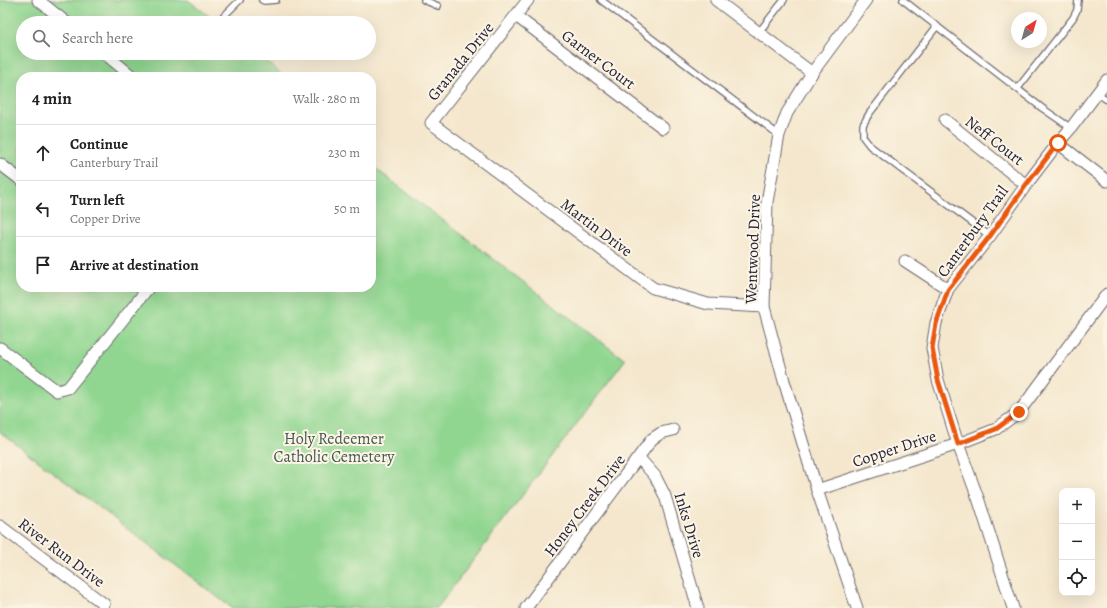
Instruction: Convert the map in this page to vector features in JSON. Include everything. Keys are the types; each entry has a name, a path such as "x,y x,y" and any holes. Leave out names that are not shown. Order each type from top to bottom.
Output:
{"street":[{"path":"38,0 58,16"},
{"name":"Granada Drive","path":"430,123 528,0"},
{"path":"716,0 812,73"},
{"name":"Wentwood Drive","path":"857,608 817,490 784,381 764,307 767,202 779,136 787,113 812,73 866,0"},
{"name":"Garner Court","path":"516,16 663,128"},
{"path":"112,60 127,72"},
{"name":"Canterbury Trail","path":"1013,608 938,380 932,348 936,324 948,290 1107,80"},
{"name":"Neff Court","path":"945,120 1026,185"},
{"name":"Martin Drive","path":"430,123 652,288 708,304 764,307"},
{"path":"1058,143 1107,181"},
{"path":"0,164 16,176"},
{"path":"905,261 948,290"},
{"path":"0,348 57,391 68,388 145,292"},
{"name":"Copper Drive","path":"817,490 958,444 996,429 1019,412 1107,294"},
{"name":"Honey Creek Drive","path":"526,608 652,440 661,433 673,430"},
{"name":"Inks Drive","path":"639,458 655,476 665,496 698,608"},
{"name":"River Run Drive","path":"0,526 103,606"}],"lane":[{"path":"224,16 240,0"},
{"path":"262,0 276,0"},
{"path":"424,0 438,6"},
{"path":"601,0 779,136"},
{"path":"759,32 784,0"},
{"path":"903,0 1042,108 1071,128"},
{"path":"1018,88 1073,18 1077,10 1078,0"},
{"path":"937,26 869,114 863,125 863,137 870,146 990,236"},
{"path":"1097,93 1107,100"}],"green space":[{"name":"Holy Redeemer Catholic Cemetery","path":"0,0 188,0 209,16 16,16 16,60 264,60 279,72 16,72 16,292 376,292 376,169 625,360 437,608 232,608 0,432"}],"route":[{"path":"1019,412 996,429 958,444 938,380 932,348 936,324 948,290 990,236 1058,143"}]}
